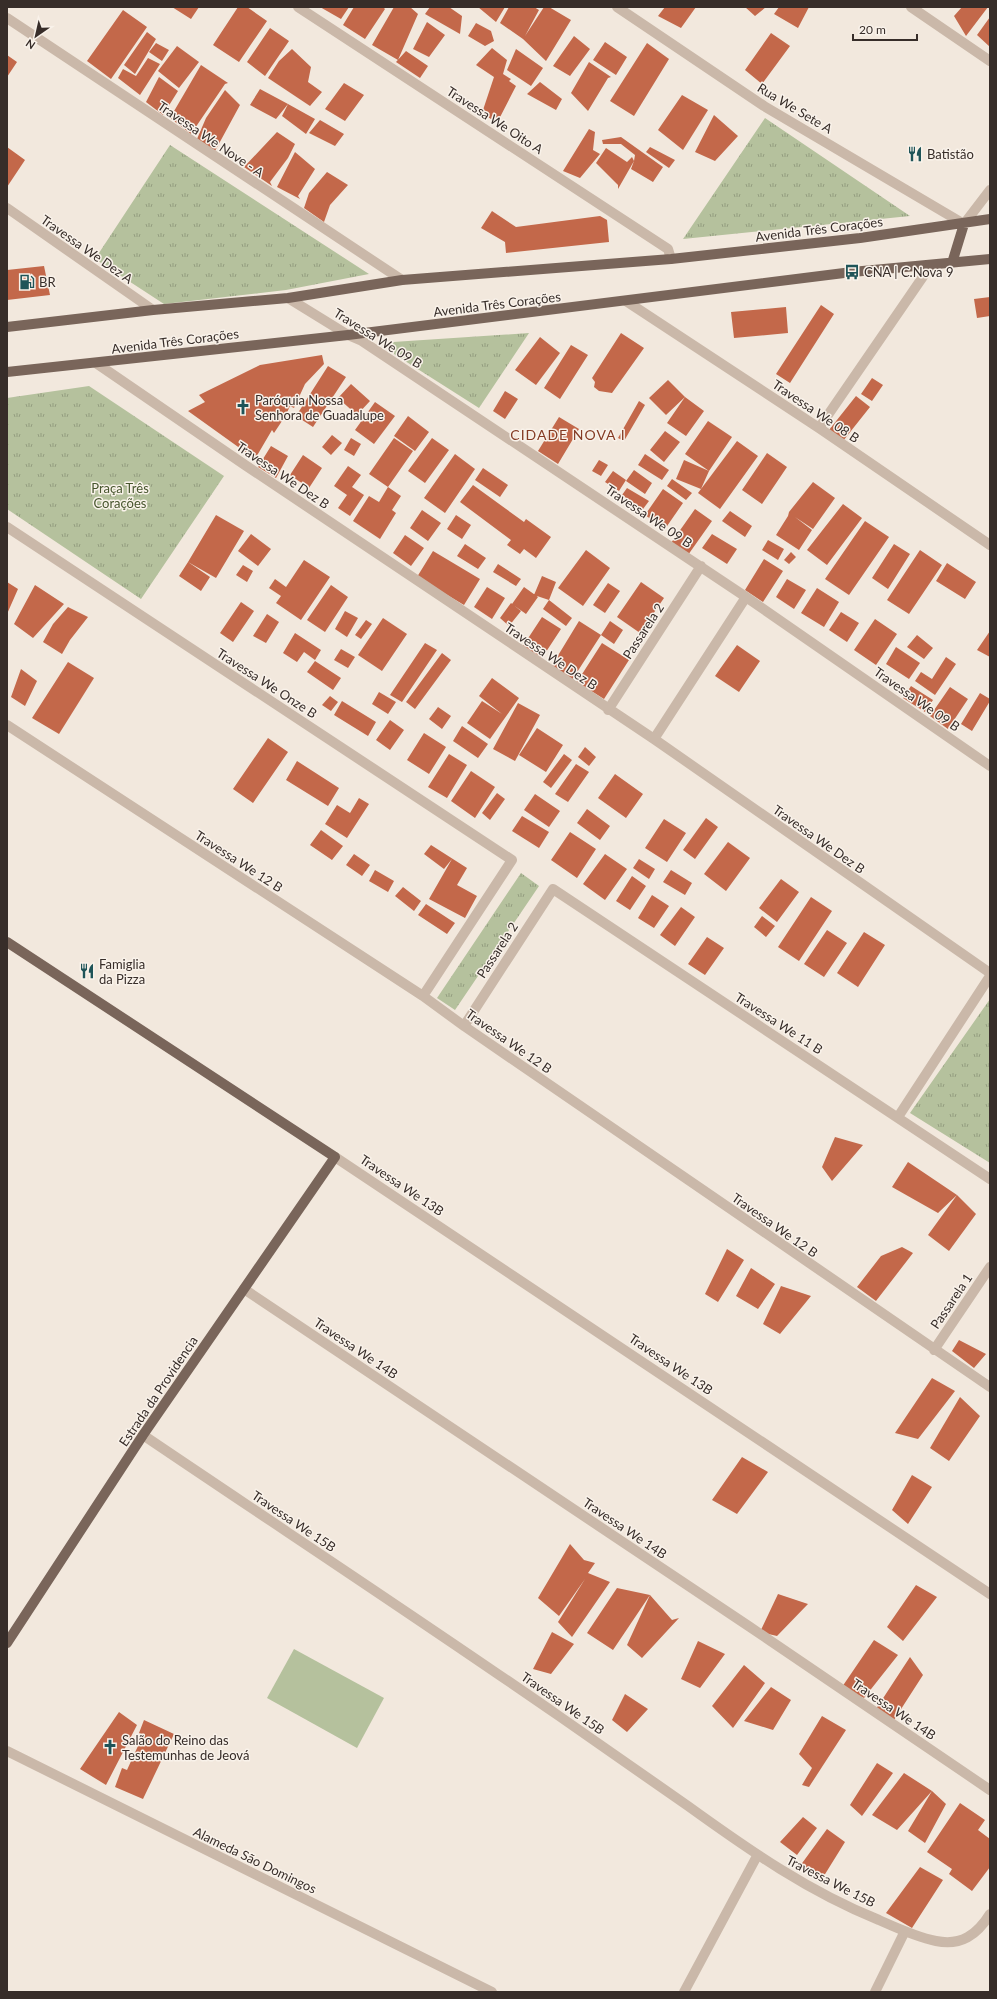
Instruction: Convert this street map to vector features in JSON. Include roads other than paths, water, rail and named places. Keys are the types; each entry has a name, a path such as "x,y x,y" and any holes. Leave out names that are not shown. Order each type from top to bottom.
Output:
{"main road":[{"name":"Avenida Três Corações","path":"7,327 153,310 288,298 402,280 671,260 860,238 990,219"},
{"path":"952,263 964,224"},
{"name":"Avenida Três Corações","path":"7,372 348,335 852,272 990,259"},
{"name":"Travessa We 13B","path":"7,942 336,1157"},
{"name":"Estrada da Providencia","path":"7,1642 144,1435 336,1157"}],"street":[{"name":"Travessa We Oito A","path":"298,7 668,249 671,260"},
{"name":"Rua We Sete A","path":"617,7 764,106 964,224"},
{"path":"911,7 990,61"},
{"name":"Travessa We Nove - A","path":"7,18 402,280"},
{"path":"964,224 990,190"},
{"name":"Travessa We Dez A","path":"7,208 153,310"},
{"path":"819,428 931,265"},
{"name":"Travessa We 09 B","path":"288,298 348,335 362,340 746,596 990,766"},
{"name":"Travessa We 08 B","path":"626,301 819,428 990,545"},
{"name":"Travessa We Dez B","path":"96,363 608,710 654,739 990,975"},
{"name":"Travessa We Onze B","path":"7,527 512,860 423,996"},
{"name":"Passarela 2","path":"608,710 701,566"},
{"path":"654,739 746,596"},
{"name":"Travessa We 12 B","path":"7,725 423,996 464,1026 990,1387"},
{"name":"Passarela 2","path":"464,1026 553,889"},
{"name":"Travessa We 11 B","path":"553,889 990,1179"},
{"path":"898,1117 990,975"},
{"name":"Travessa We 13B","path":"336,1157 990,1594"},
{"name":"Passarela 1","path":"934,1350 990,1267"},
{"name":"Travessa We 14B","path":"244,1289 990,1790"},
{"name":"Travessa We 15B","path":"144,1435 544,1706 757,1856 804,1885 858,1912 905,1931 935,1941 950,1943 961,1941 972,1936 982,1926 990,1914"},
{"name":"Alameda São Domingos","path":"7,1751 492,1992"},
{"path":"684,1992 757,1856"},
{"path":"875,1992 905,1931"}],"place":[{"name":"Batistão","path":"915,154"},
{"name":"CNA | C.Nova 9","path":"852,272"},
{"name":"BR","path":"27,282"},
{"name":"Paróquia Nossa Senhora de Guadalupe","path":"243,407"},
{"name":"Famiglia da Pizza","path":"87,971"},
{"name":"Salão do Reino das Testemunhas de Jeová","path":"110,1747"}],"district":[{"name":"CIDADE NOVA I","path":"568,434"}],"park label":[{"name":"Praça Três Corações","path":"120,496"}]}
